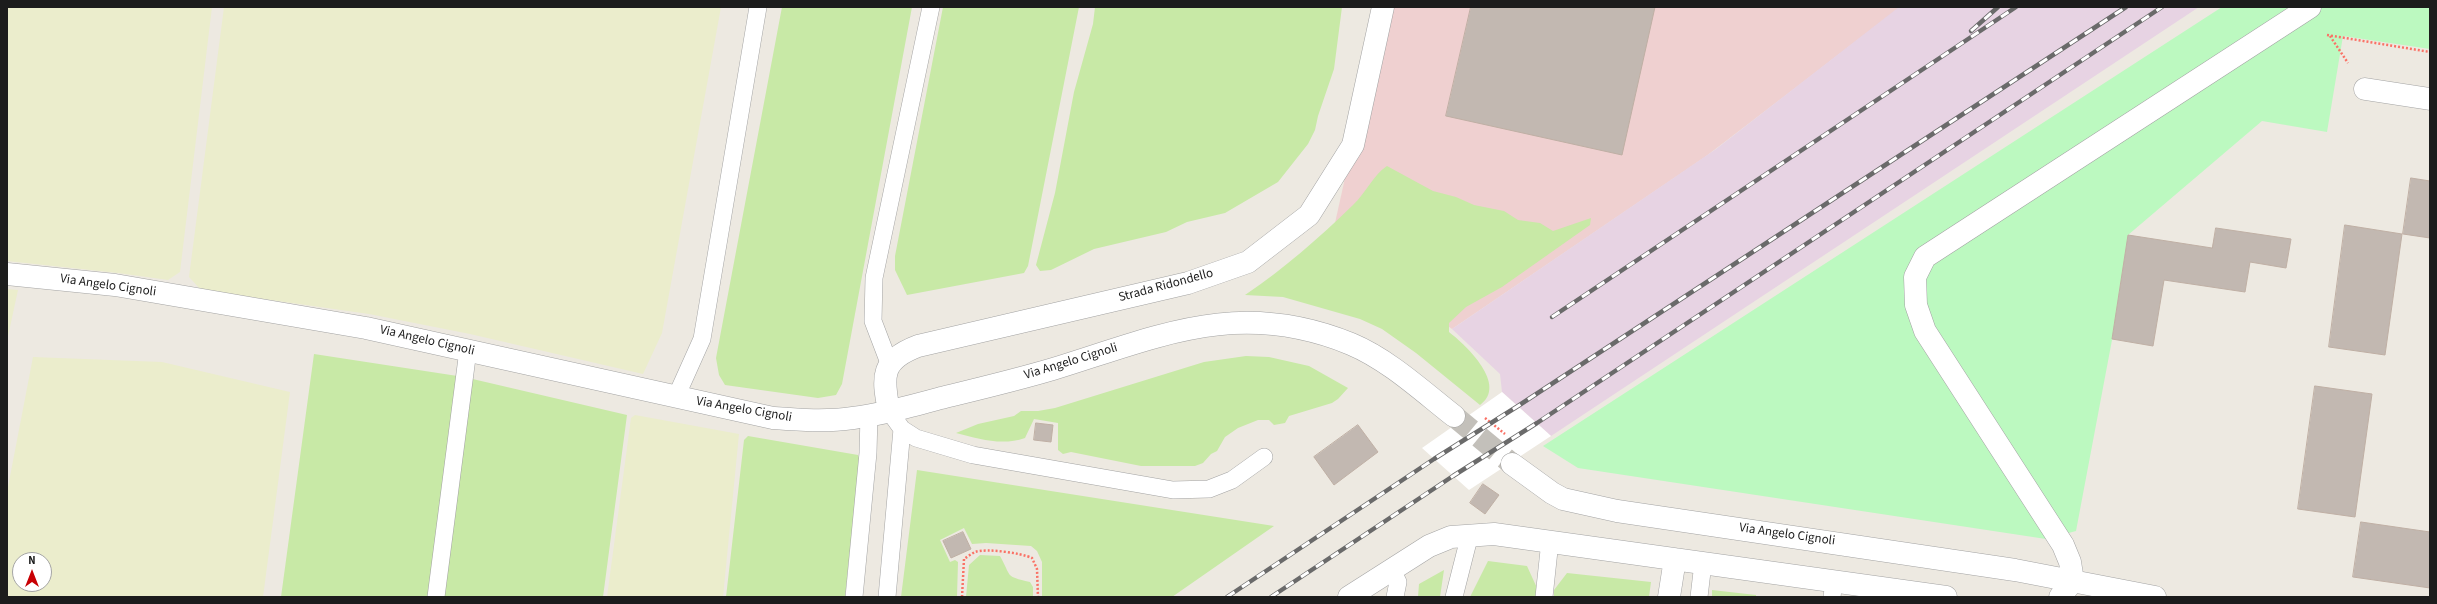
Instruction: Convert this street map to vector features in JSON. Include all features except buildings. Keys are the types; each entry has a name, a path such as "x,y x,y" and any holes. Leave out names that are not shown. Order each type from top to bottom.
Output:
{"street":[{"name":"Strada Ridondello","path":"889,364 902,352 918,346 1188,283 1248,262 1310,215 1353,145 1383,7"},
{"path":"2067,589 2070,562 2063,545 1925,331 1916,305 1915,277 1925,257 2310,7"},
{"path":"2365,88 2430,99"},
{"name":"Via Angelo Cignoli","path":"7,274 115,285 366,328 773,418 811,421 879,413 1023,378 1150,337 1186,328 1223,323 1262,322 1309,329 1352,344 1391,367 1454,416"},
{"path":"879,413 884,375 889,364"},
{"name":"Via Angelo Cignoli","path":"1512,464 1552,493 1586,505 2007,568 2067,589 2155,597"},
{"path":"1350,597 1429,546 1451,538 1470,534 1494,534 1703,563 1833,589 1946,597"},
{"path":"1669,597 1675,559"}],"lane":[{"path":"676,397 702,339 758,7"},
{"path":"889,364 873,321 874,278 931,7"},
{"path":"436,597 468,350"},
{"path":"854,597 868,453 879,413 916,438 972,455 1173,490 1209,489 1232,480 1264,457"},
{"path":"887,597 902,429"},
{"path":"1454,597 1470,534"},
{"path":"1544,597 1550,541"},
{"path":"1699,597 1703,563"},
{"path":"1392,570 1398,582 1396,597"}],"path":[{"path":"2279,27 2430,52"},
{"path":"962,597 964,559 975,552 982,551 1024,554 1032,558 1037,569 1038,597"}],"shaded area":[{"path":"1383,7 1901,7 1705,157 1452,329 1331,241"},
{"path":"1899,7 2199,7 1551,436 1502,392 1500,374 1452,329 1716,149"}],"green space":[{"path":"7,7 212,7 180,272 168,280 7,261"},
{"path":"224,7 721,7 662,333 643,374 470,334 369,314 201,290 189,277"},
{"path":"782,7 912,7 842,384 836,395 818,398 725,385 719,375 716,358"},
{"path":"943,7 1079,7 1028,266 1024,273 907,295 895,270 895,256"},
{"path":"1095,7 1342,7 1334,69 1318,116 1315,130 1308,144 1278,182 1225,213 1187,222 1166,232 1094,249 1051,270 1040,271 1036,265 1055,193 1074,92 1093,24"},
{"path":"2222,7 2430,7 2430,49 2343,36 2327,132 2262,121 2128,235 2112,340 2076,531 2046,539 1578,468 1543,446"},
{"path":"1387,166 1433,191 1456,197 1474,205 1504,211 1518,220 1540,223 1553,231 1591,218 1590,225 1502,287 1466,307 1449,323 1449,332 1457,338 1474,356 1482,366 1487,377 1490,387 1487,397 1480,405 1416,353 1382,329 1360,319 1283,297 1245,295 1288,263 1327,229 1358,200 1378,174"},
{"path":"7,289 18,290 7,341"},
{"path":"314,354 464,377 627,415 603,597 281,597"},
{"path":"1246,356 1269,357 1309,366 1348,388 1332,403 1289,416 1285,423 1274,425 1269,420 1258,420 1238,428 1225,437 1217,451 1211,454 1203,463 1195,466 1141,466 1071,452 1063,454 1058,450 1058,423 1034,419 1025,438 1016,440 999,442 990,441 956,433 978,424 1014,416 1021,411 1038,411 1055,408 1204,362"},
{"path":"33,357 162,362 290,392 263,597 7,597 7,492"},
{"path":"635,415 739,434 723,597 607,597 631,418"},
{"path":"748,436 858,455 860,461 845,597 726,597 744,440"},
{"path":"917,470 1274,526 1172,597 1042,597 1042,562 1037,551 1031,546 986,543 972,544 964,528 940,540 950,562 955,560 958,562 957,597 901,597"},
{"path":"980,555 1000,556 1012,577 1030,582 1033,587 1033,597 966,597 969,565"},
{"path":"1488,561 1527,566 1537,588 1536,597 1470,597"},
{"path":"1444,570 1440,597 1418,597 1419,584"},
{"path":"1567,573 1651,582 1649,597 1554,597 1554,590"},
{"path":"1712,590 1756,595 1756,597 1712,597"}],"pier":[{"path":"1502,392 1551,436 1469,490 1422,448"}],"tunnel":[{"path":"1454,416 1512,464"}],"railway":[{"path":"1971,31 1998,7"},
{"path":"1552,317 2016,7"},
{"path":"1227,597 1434,459 1518,406 2126,7"},
{"path":"1271,597 1453,476 1537,423 2162,7"}]}
